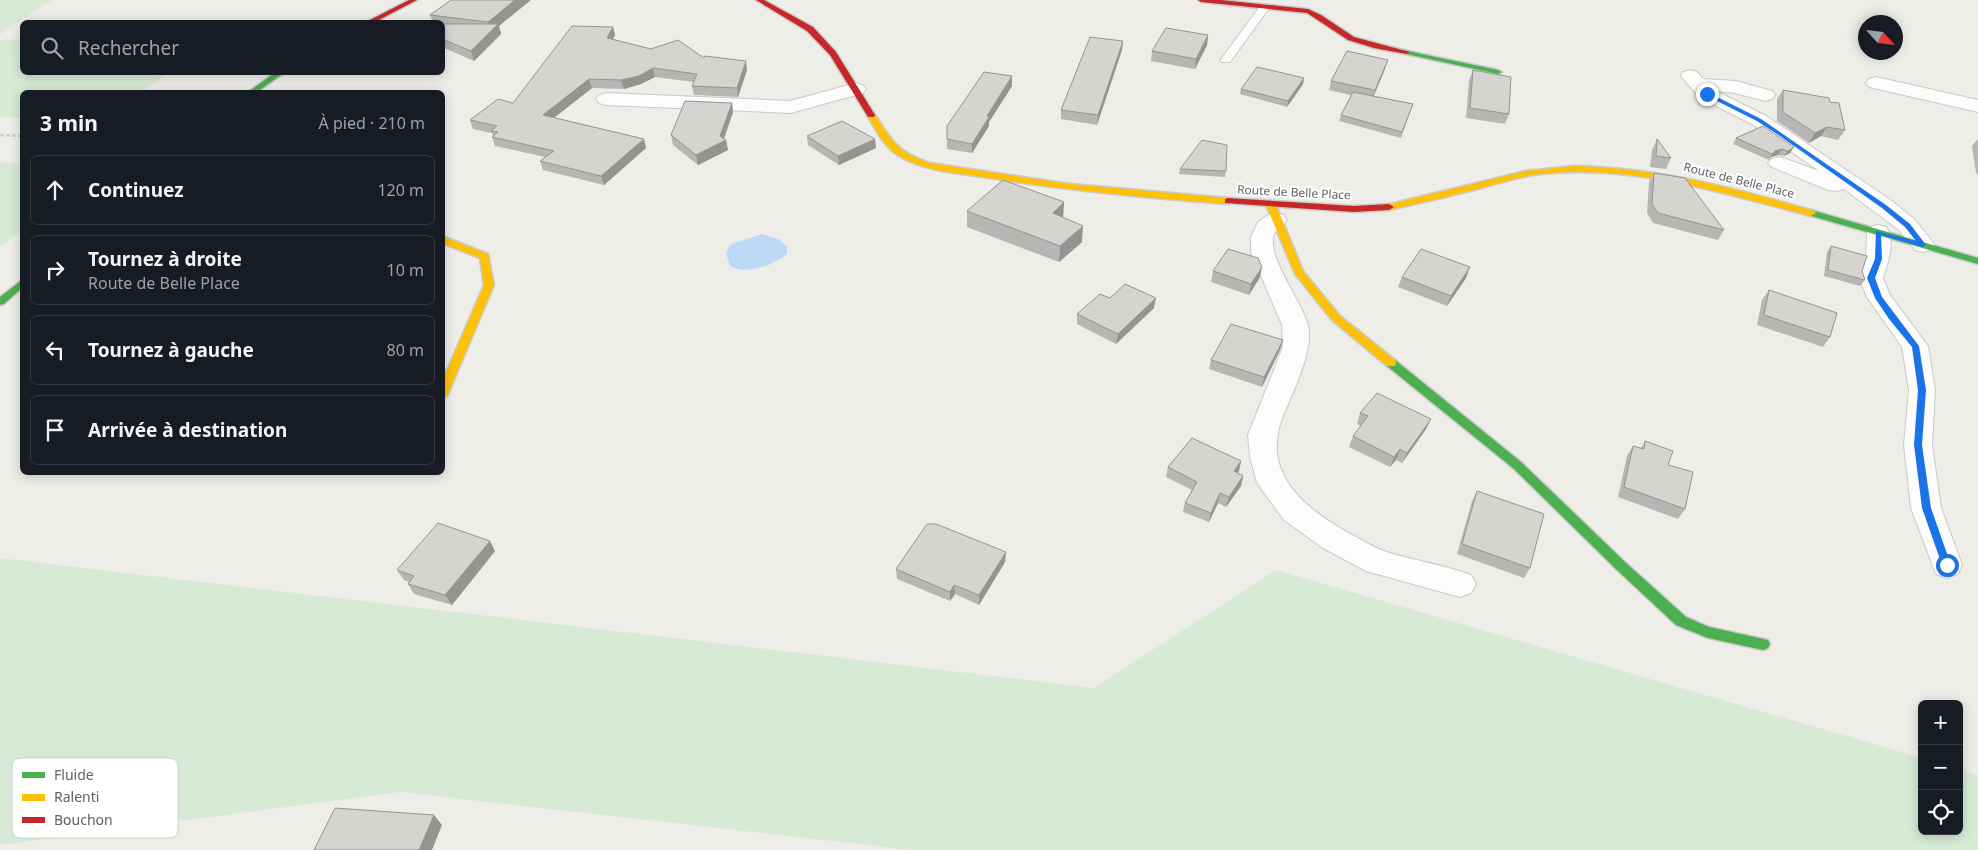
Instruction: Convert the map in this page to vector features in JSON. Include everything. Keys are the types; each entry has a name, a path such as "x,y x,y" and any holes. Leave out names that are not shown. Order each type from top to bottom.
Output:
{"street":[{"path":"374,20 414,0"},
{"name":"Route de Belle Place","path":"758,0 810,29 833,54 887,141 901,154 915,160 1011,179 1273,212 1387,207 1540,171 1576,169 1667,176 1711,186 1978,261"},
{"path":"1201,0 1227,1 1308,11 1321,16 1343,35 1359,42 1498,72"},
{"path":"255,90 278,75"},
{"path":"1765,94 1693,80 1707,94 1759,120 1866,194 1908,225 1922,245"},
{"path":"1876,84 1978,106"},
{"path":"606,99 791,107 856,89"},
{"path":"1779,163 1832,184 1866,194"},
{"path":"1273,212 1262,237 1263,252 1295,326 1296,347 1262,435 1264,457 1271,483 1294,512 1334,539 1369,558 1377,562 1460,584"},
{"path":"1273,212 1298,272 1336,318 1517,465 1621,566 1681,621 1708,632 1763,644"},
{"path":"1878,232 1878,259 1871,278 1879,298 1892,318 1915,346 1922,390 1918,445 1926,508 1947,565"},
{"path":"445,241 486,256 489,285 445,389"},
{"path":"0,302 20,285"}],"lane":[{"path":"1226,60 1265,7"}],"path":[{"path":"0,135 20,136"}],"green space":[{"path":"0,0 52,0 20,20 0,34"},
{"path":"20,39 20,75 165,75 145,90 20,90 20,118 0,117 0,40"},
{"path":"0,162 20,163 20,232 0,247"},
{"path":"0,558 1094,688 1276,570 1918,757 1918,835 1963,835 1963,770 1978,775 1978,850 911,850 400,792 178,821 178,758 12,758 12,838 53,838 0,845"}],"water":[{"path":"762,234 780,240 787,247 787,254 759,268 744,270 730,266 726,253 731,244"}],"building":[{"path":"451,0 515,0 488,22 430,15"},
{"path":"445,24 498,24 471,51 445,40"},
{"path":"572,26 613,27 607,38 651,49 678,40 704,58 705,56 746,61 737,88 692,86 697,74 653,68 639,76 621,80 589,79 543,115 644,139 601,176 540,161 554,151 492,137 498,132 491,131 497,126 470,120 498,99 513,103"},
{"path":"1166,28 1208,35 1196,59 1152,51"},
{"path":"1090,37 1123,41 1098,115 1061,110"},
{"path":"1347,51 1388,60 1375,90 1331,81"},
{"path":"1257,67 1304,78 1288,101 1241,89"},
{"path":"1473,70 1511,77 1509,114 1470,108"},
{"path":"984,72 1012,76 972,144 947,139 947,126"},
{"path":"1783,90 1829,98 1830,102 1839,103 1845,130 1827,127 1815,133 1783,112"},
{"path":"1353,92 1413,104 1402,132 1341,115"},
{"path":"685,101 732,103 720,136 726,140 696,155 671,135"},
{"path":"842,121 875,139 838,156 807,136"},
{"path":"1763,126 1794,147 1788,151 1782,149 1772,154 1736,138"},
{"path":"1657,139 1671,158 1656,156"},
{"path":"1202,140 1227,145 1226,171 1180,169"},
{"path":"1654,173 1685,178 1724,230 1658,213 1652,204"},
{"path":"1003,180 1064,202 1053,213 1083,226 1060,246 967,211"},
{"path":"1831,246 1867,256 1862,271 1865,280 1828,270"},
{"path":"1228,249 1258,258 1262,267 1251,284 1213,271"},
{"path":"1421,249 1470,267 1451,296 1402,277"},
{"path":"1125,284 1156,298 1118,334 1077,314 1100,294 1110,298"},
{"path":"1769,290 1837,313 1830,337 1764,315"},
{"path":"1231,324 1283,340 1264,377 1211,360"},
{"path":"1377,393 1431,419 1407,453 1400,449 1394,457 1353,436 1368,416 1360,413"},
{"path":"1192,438 1241,461 1234,471 1243,476 1229,497 1220,493 1211,513 1185,503 1197,482 1168,467"},
{"path":"1645,441 1673,451 1668,465 1693,472 1685,509 1624,487 1633,446 1644,449"},
{"path":"1477,491 1544,514 1530,568 1462,544"},
{"path":"438,523 490,541 445,595 408,584 414,576 397,570"},
{"path":"927,524 936,524 1006,552 979,595 954,585 950,592 896,569"},
{"path":"335,808 434,815 419,850 314,850"}],"traffic: fast":[{"path":"1406,52 1498,72"},
{"path":"255,90 278,75"},
{"path":"1811,213 1978,261"},
{"path":"0,302 20,285"},
{"path":"1391,363 1517,465 1621,566 1681,621 1708,632 1763,644"}],"traffic: slow":[{"path":"871,115 884,136 896,150 909,158 927,165 1070,186 1228,201"},
{"path":"1389,207 1526,173 1575,169 1609,169 1678,178 1745,194 1811,213"},
{"path":"1271,205 1298,272 1336,318 1391,363"},
{"path":"445,240 485,256 489,285 445,389"}],"traffic: jam":[{"path":"374,20 414,0"},
{"path":"759,0 810,29 833,54 871,115"},
{"path":"1201,0 1308,11 1339,32 1358,42 1406,52"},
{"path":"1228,201 1354,209 1389,207"}],"route":[{"path":"1707,94 1759,120 1782,134 1908,225 1922,245 1878,232 1878,259 1871,278 1879,298 1892,318 1915,346 1922,390 1918,445 1926,508 1947,565"}]}
